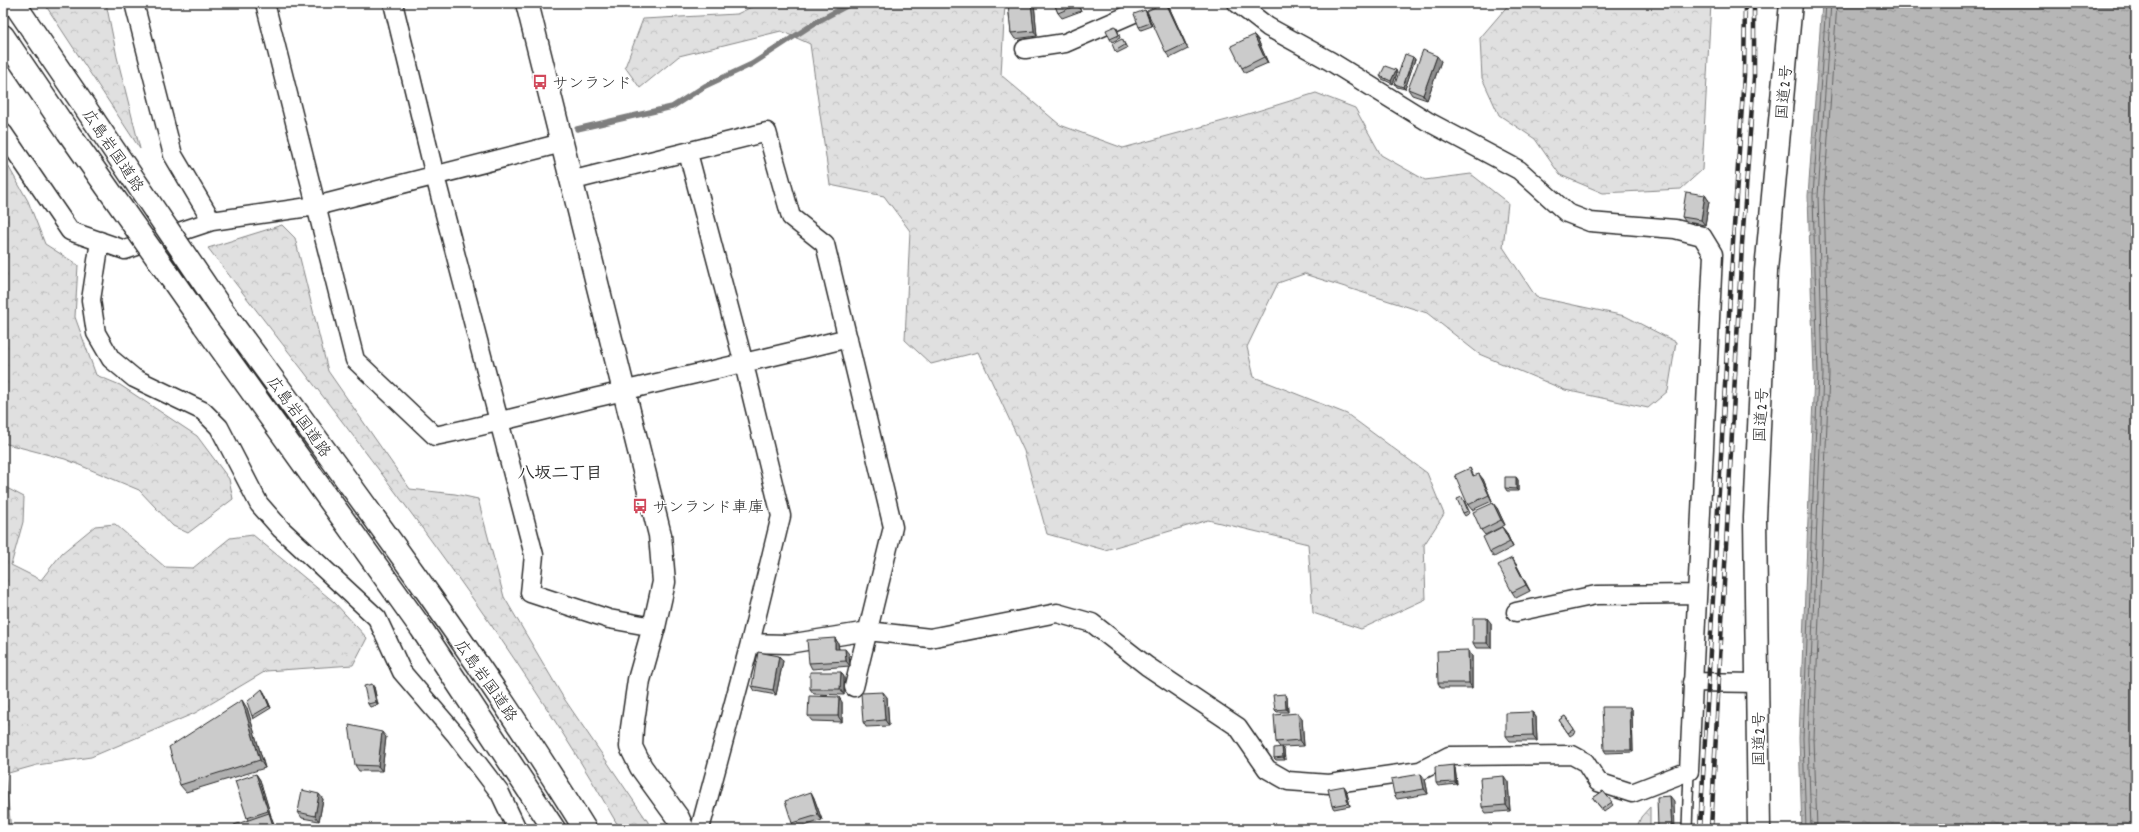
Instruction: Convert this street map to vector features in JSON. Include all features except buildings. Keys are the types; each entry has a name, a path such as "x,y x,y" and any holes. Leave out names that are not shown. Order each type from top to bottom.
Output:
{"main road":[{"name":"広島岩国道路","path":"14,3 225,314 338,468 498,696 585,829"},
{"path":"527,3 570,181 660,535 664,582 654,627 639,680 632,728 631,747 641,767 678,818 683,829"},
{"name":"国道2号","path":"1759,829 1755,518 1766,279 1791,3"},
{"name":"広島岩国道路","path":"3,36 68,132 204,325 421,628 554,829"}],"street":[{"path":"134,3 173,155 212,221"},
{"path":"266,3 355,360 435,436 744,364 848,338"},
{"path":"393,3 435,176 534,555 530,593 609,619 654,627"},
{"path":"1026,49 1065,43 1157,3"},
{"path":"750,643 788,644 868,632 930,638 1057,613 1092,623 1147,666 1238,727 1266,769 1288,781 1329,784 1420,771 1449,756 1572,755 1585,762 1598,782 1632,793 1689,771 1713,254 1702,236 1675,229 1590,222 1567,213 1519,170 1427,121 1330,61 1268,28 1237,3"},
{"path":"570,181 768,132 792,217 825,244 893,527 854,687"},
{"path":"3,133 70,231 125,250 212,221 316,206 562,143"},
{"path":"688,153 744,364 781,516 750,643 700,829"},
{"path":"100,241 90,300 96,333 111,359 134,378 203,411 219,428 259,504 281,529 377,618 402,672 456,735 500,793 517,829"},
{"path":"1516,612 1596,595 1697,594"},
{"path":"1692,682 1758,684"}],"lane":[{"path":"1687,829 1689,771"}],"green space":[{"path":"44,3 106,3 117,57 140,149"},
{"path":"760,3 1005,3 1001,75 1060,125 1123,148 1238,117 1316,93 1355,108 1381,155 1425,180 1471,174 1508,203 1503,247 1536,297 1625,316 1676,342 1668,391 1648,408 1565,390 1479,354 1427,313 1304,274 1278,283 1247,347 1254,377 1347,414 1427,473 1444,514 1424,545 1426,599 1361,629 1313,613 1308,544 1208,520 1105,550 1047,534 1024,451 978,352 931,364 905,340 910,231 884,196 830,185 810,44 781,31 679,56 640,88 625,67 643,19 737,14"},
{"path":"1510,3 1711,3 1702,170 1681,189 1603,193 1560,175 1535,139 1499,115 1482,78 1480,38"},
{"path":"3,157 28,201 45,244 78,265 75,317 96,375 120,385 197,436 229,479 233,499 188,533 173,526 139,490 65,459 3,443"},
{"path":"282,225 295,238 328,371 410,489 455,494 478,499 504,597 563,697 648,822 649,829 620,829 575,753 477,604 317,388 208,248"},
{"path":"3,486 24,497 23,522 11,565 41,580 62,553 95,526 115,524 165,567 193,568 230,538 253,535 334,602 367,638 353,665 266,671 195,713 91,757 37,765 5,774 11,829 3,829"},
{"path":"1650,807 1650,829 1636,829 1641,817"}],"water":[{"path":"1822,3 2136,3 2136,829 1802,829 1799,738 1814,374 1808,196"}],"waterway":[{"path":"577,129 672,107 705,86 752,64 818,21 852,3"}],"railway":[{"path":"1700,829 1733,242 1744,75 1745,3"},
{"path":"1711,829 1742,244 1754,77 1754,3"}],"place":[{"name":"サンランド","path":"540,82"},
{"name":"サンランド車庫","path":"640,506"}],"district":[{"name":"八坂二丁目","path":"560,472"}]}
